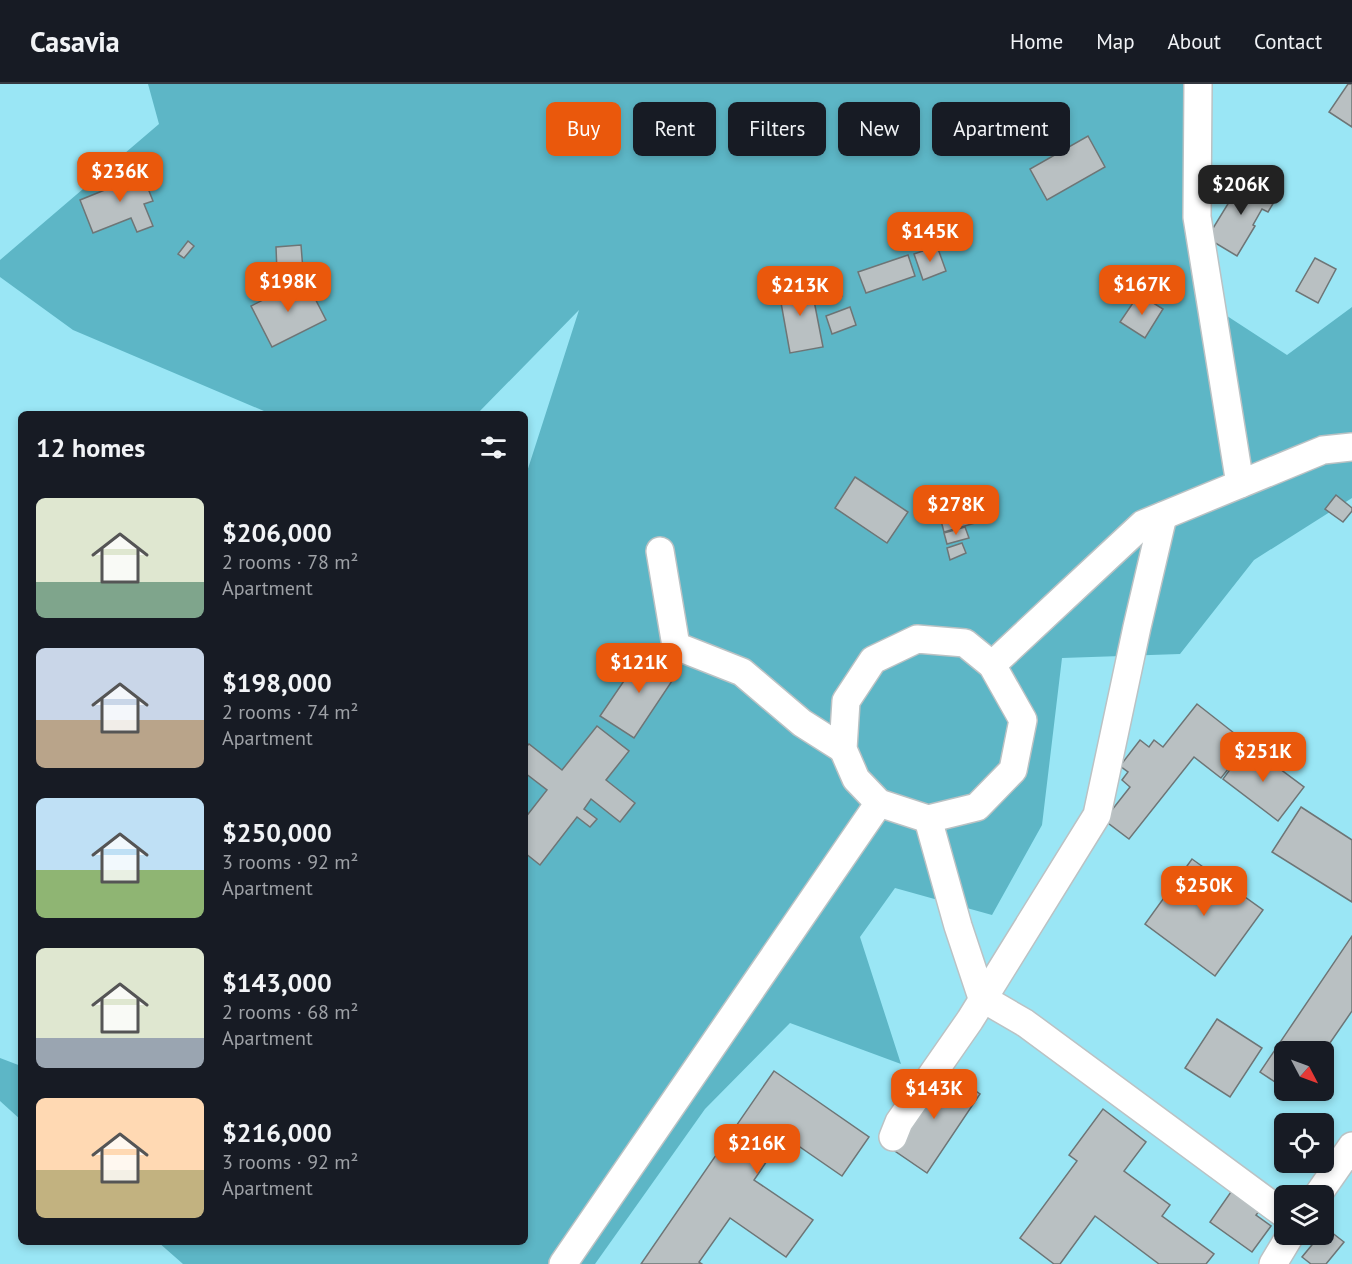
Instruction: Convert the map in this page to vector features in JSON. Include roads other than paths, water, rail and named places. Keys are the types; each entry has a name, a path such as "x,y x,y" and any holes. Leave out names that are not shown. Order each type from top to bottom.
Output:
{"lane":[{"path":"1198,84 1197,217 1240,484"},
{"path":"992,665 1143,524 1323,450 1352,447"},
{"path":"893,1137 899,1122 950,1050 1097,815 1163,516"},
{"path":"660,551 676,646 742,672 802,723 843,749"},
{"path":"917,639 965,643 992,665 1023,720 1013,770 977,807 928,819 879,802 856,779 843,749 846,701 873,660 917,639"},
{"path":"562,1264 879,802"},
{"path":"928,819 958,926 982,998 1025,1023 1274,1207"},
{"path":"1325,1185 1352,1146"},
{"path":"1273,1264 1284,1245"}]}
